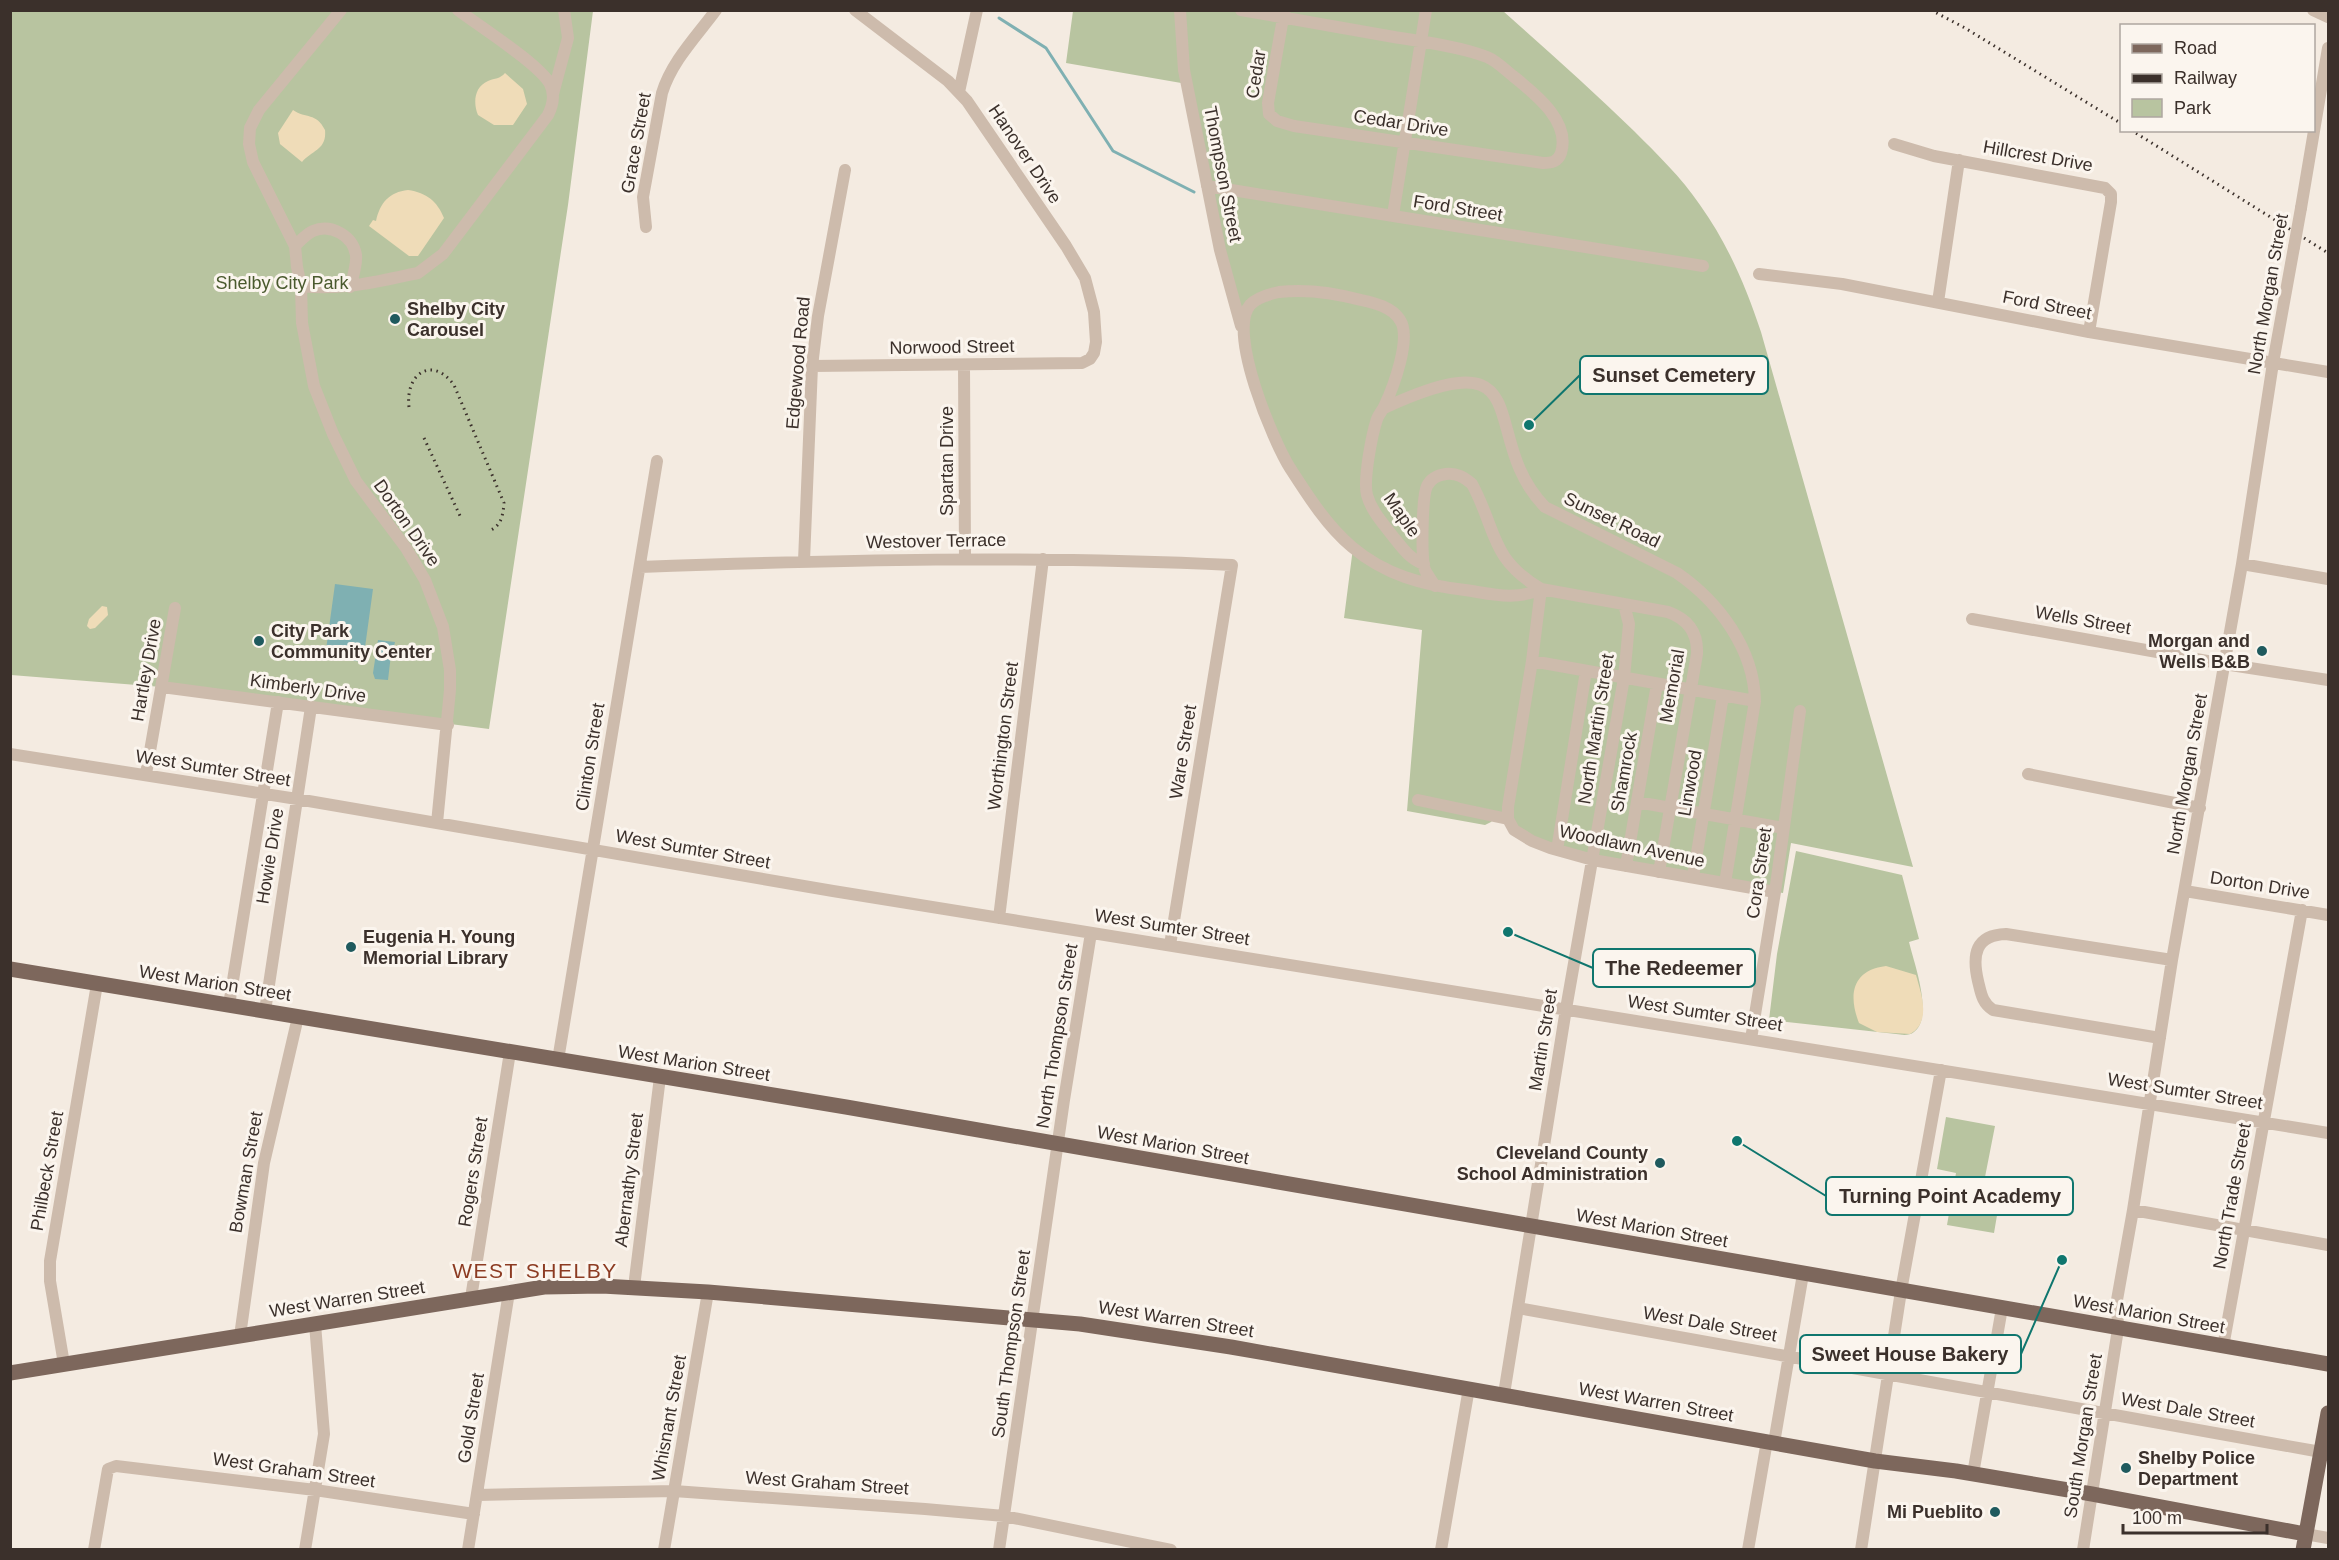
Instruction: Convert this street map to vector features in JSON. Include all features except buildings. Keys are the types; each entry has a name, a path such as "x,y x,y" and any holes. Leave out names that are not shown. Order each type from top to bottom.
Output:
{"main road":[{"name":"West Marion Street","path":"10,969 1058,1144 2328,1364"},
{"name":"West Warren Street","path":"10,1373 509,1292 570,1286 708,1292 1034,1319 1152,1335 1504,1394 1875,1461 1973,1474 2092,1494 2304,1542"},
{"path":"2304,1542 2328,1413"}],"street":[{"name":"Dorton Drive","path":"341,10 266,100 250,128 249,144 253,162 296,246 301,286 302,323 314,386 333,434 356,481 416,564 443,627 450,670 448,725 437,824"},
{"path":"458,10 539,70 550,84 553,95"},
{"path":"301,286 327,290 350,287 418,273 434,263 548,115 553,104 553,95 568,38 564,10"},
{"name":"Grace Street","path":"646,227 643,197 667,77 716,10"},
{"name":"Hanover Drive","path":"855,10 948,81 959,92 1001,149 1085,278 1092,299 1096,330 1094,353 1090,359"},
{"path":"959,92 977,10"},
{"name":"Thompson Street","path":"1180,10 1184,70 1220,249 1257,395 1286,461 1314,504 1338,534 1369,560 1403,578 1435,586 1510,597 1525,596 1541,589"},
{"path":"1241,10 1284,14 1420,41"},
{"path":"1393,215 1426,10"},
{"path":"2313,10 2328,17"},
{"name":"Cedar","path":"1284,14 1268,109 1272,118 1294,126"},
{"name":"Cedar Drive","path":"1294,126 1543,163 1554,162 1559,157 1562,146 1558,125 1533,92 1488,57 1420,41"},
{"name":"North Morgan Street","path":"2315,125 2328,48"},
{"name":"North Morgan Street","path":"2118,1329 2117,1300 2172,960 2242,564 2273,363 2314,132"},
{"path":"1894,144 1959,160"},
{"name":"Hillcrest Drive","path":"1938,302 1959,160 2090,183 2105,188 2111,194 2089,332"},
{"name":"Edgewood Road","path":"804,561 812,366 818,316 845,170"},
{"name":"Ford Street","path":"1207,186 1703,266"},
{"path":"296,246 313,231 327,229 341,232 355,251 356,263 350,287"},
{"name":"Ford Street","path":"1760,274 1842,284 2089,332 2328,372"},
{"name":"Thompson Street","path":"1245,342 1243,320 1250,305 1260,298 1276,293 1320,293 1356,299 1388,309 1400,319 1405,337 1384,408"},
{"name":"Norwood Street","path":"812,366 1069,364 1082,363 1090,359"},
{"name":"Spartan Drive","path":"964,365 965,558"},
{"name":"Sunset Road","path":"1384,408 1416,393 1445,385 1470,382 1485,387 1499,401 1524,481 1545,507 1677,573 1709,599 1746,657 1753,677 1755,701 1725,883"},
{"name":"Maple","path":"1384,408 1376,422 1371,447 1367,494 1377,515 1409,556 1424,564"},
{"name":"Clinton Street","path":"558,1060 657,461"},
{"path":"1418,800 1508,819 1541,589 1523,578 1503,555 1472,484 1458,475 1438,476 1427,486 1423,500 1424,564 1435,586"},
{"name":"Westover Terrace","path":"640,567 965,558 1117,559 1232,565"},
{"name":"Worthington Street","path":"999,918 1043,559"},
{"path":"2242,564 2328,579"},
{"name":"Ware Street","path":"1170,945 1232,565"},
{"name":"Memorial","path":"1541,589 1668,612 1678,616 1690,626 1697,636 1698,643 1659,872"},
{"name":"North Martin Street","path":"1593,860 1624,678 1629,624 1624,604"},
{"name":"Hartley Drive","path":"146,774 175,608"},
{"name":"Wells Street","path":"1972,619 2223,664 2328,680"},
{"path":"1532,661 1755,701"},
{"path":"1557,850 1586,671"},
{"name":"Shamrock","path":"1626,866 1657,684"},
{"name":"Kimberly Drive","path":"162,687 448,725"},
{"name":"Linwood","path":"1693,877 1723,696"},
{"name":"Howie Drive","path":"229,1005 278,702"},
{"name":"Howie Drive","path":"265,1011 311,707"},
{"name":"Cora Street","path":"1751,1039 1775,892 1800,711"},
{"name":"West Sumter Street","path":"10,754 262,793 999,918 2328,1132"},
{"path":"2028,774 2200,808"},
{"path":"1637,802 1783,828"},
{"name":"Woodlawn Avenue","path":"1508,819 1514,830 1522,836 1557,850 1593,860 1775,892"},
{"name":"Martin Street","path":"1504,1394 1566,1009 1593,860"},
{"name":"Dorton Drive","path":"2185,891 2328,915"},
{"name":"North Trade Street","path":"2223,1347 2302,910"},
{"name":"North Thompson Street","path":"1058,1144 1091,933"},
{"path":"2160,1038 1993,1010 1986,1005 1981,993 1975,966 1976,955 1980,943 1984,940 1994,935 2006,934 2172,960"},
{"name":"Philbeck Street","path":"64,1364 50,1281 50,1261 97,984"},
{"name":"Bowman Street","path":"240,1336 264,1163 298,1017"},
{"name":"Rogers Street","path":"471,1298 510,1052"},
{"path":"1861,1550 1901,1291 1941,1070"},
{"name":"Abernathy Street","path":"634,1287 660,1077"},
{"name":"South Thompson Street","path":"999,1550 1058,1144"},
{"path":"2133,1210 2328,1245"},
{"path":"1748,1550 1789,1357 1803,1274"},
{"name":"Gold Street","path":"468,1550 509,1292"},
{"name":"Whisnant Street","path":"664,1550 708,1292"},
{"name":"West Dale Street","path":"1518,1308 2320,1452"},
{"path":"1973,1474 2002,1308"},
{"path":"305,1550 324,1434 315,1324"},
{"name":"South Morgan Street","path":"2083,1550 2118,1329"},
{"path":"1441,1550 1469,1388"},
{"name":"West Graham Street","path":"94,1550 108,1470 116,1466 315,1490 474,1514"},
{"name":"West Graham Street","path":"477,1495 674,1491 1004,1516 1171,1550"},
{"name":"West Warren Street","path":"2304,1542 2328,1538"}],"green space":[{"name":"Shelby City Park","path":"10,11 593,11 568,205 489,729 162,687 11,675"},
{"path":"1073,11 1503,11 1651,148 1685,185 1710,220 1735,266 1755,315 1913,867 1791,843 1783,893 1593,860 1550,848 1496,816 1485,825 1407,811 1422,630 1344,618 1353,548 1314,504 1257,395 1187,84 1066,63"},
{"path":"1796,851 1902,875 1919,939 1909,942 1923,1002 1920,1025 1914,1032 1901,1035 1769,1020 1777,954"},
{"path":"1946,1117 1995,1126 1985,1177 2003,1180 1994,1233 1947,1225 1956,1173 1937,1169"}],"sand":[{"path":"505,73 523,89 527,104 513,125 494,125 478,115 475,105 477,91 483,84"},
{"path":"293,110 314,118 322,124 325,130 324,142 302,162 280,144 278,133"},
{"path":"408,190 421,193 430,199 444,218 418,256 409,256 369,226 373,220 376,221 386,200 396,193"},
{"path":"102,606 107,607 108,615 95,628 90,629 87,626 89,619"},
{"path":"1886,966 1916,975 1922,998 1923,1015 1917,1029 1910,1034 1877,1032 1859,1023 1854,1003 1856,986 1866,973"}],"water":[{"path":"335,584 373,589 363,662 325,657"},
{"path":"378,640 395,642 392,646 388,680 375,679 373,673"}],"waterway":[{"path":"999,18 1046,48 1113,151 1194,192"}],"railway":[{"path":"1931,10 1965,28 2120,123"},
{"path":"2134,132 2328,253"},
{"path":"409,407 411,385 422,372 437,371 446,376 454,385 504,503 500,520 496,527 488,531"},
{"path":"424,438 461,518"}],"place":[{"name":"Shelby City Carousel","path":"395,319"},
{"name":"Sunset Cemetery","path":"1529,425"},
{"name":"City Park Community Center","path":"259,641"},
{"name":"Morgan and Wells B&B","path":"2262,651"},
{"name":"The Redeemer","path":"1508,932"},
{"name":"Eugenia H. Young Memorial Library","path":"351,947"},
{"name":"Turning Point Academy","path":"1737,1141"},
{"name":"Cleveland County School Administration","path":"1660,1163"},
{"name":"Sweet House Bakery","path":"2062,1260"},
{"name":"Shelby Police Department","path":"2126,1468"},
{"name":"Mi Pueblito","path":"1995,1512"}],"district":[{"name":"WEST SHELBY","path":"535,1271"}]}
